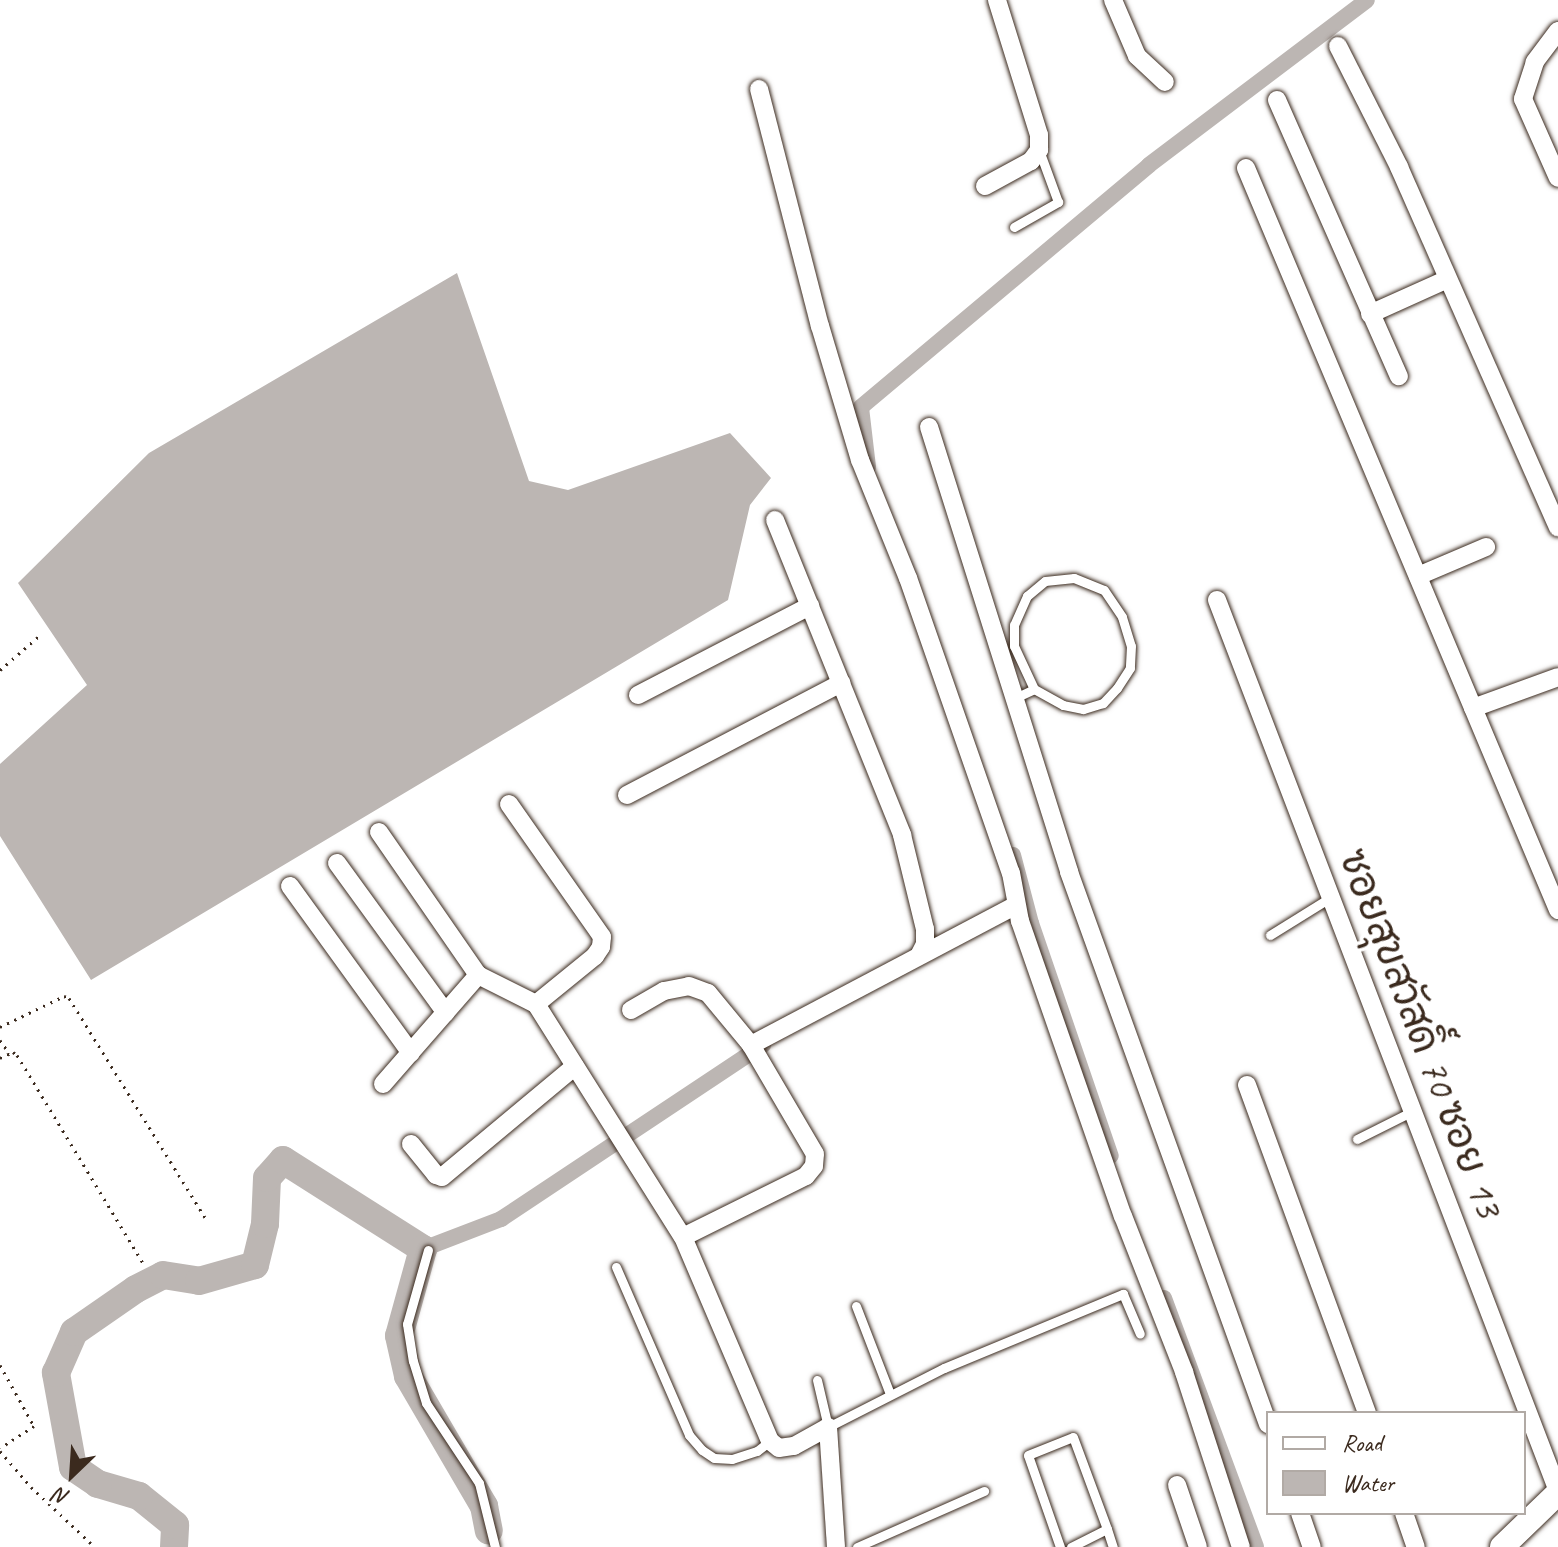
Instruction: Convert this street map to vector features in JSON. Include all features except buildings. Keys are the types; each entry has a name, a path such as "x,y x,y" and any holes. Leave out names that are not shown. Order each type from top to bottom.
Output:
{"street":[{"path":"985,186 1031,161 1039,150 1039,135 997,0"},
{"path":"1113,0 1137,56 1165,82"},
{"path":"1558,31 1529,73 1523,99 1558,178"},
{"path":"1338,46 1399,167 1558,527"},
{"path":"759,89 853,439 894,537 1011,873 1015,906 1123,1216 1184,1372 1241,1547"},
{"path":"1277,100 1399,376"},
{"path":"1246,168 1558,910"},
{"path":"1370,314 1448,279"},
{"path":"929,427 1069,872 1266,1418"},
{"path":"775,520 902,835 925,929 925,944 920,954"},
{"path":"1418,576 1486,547"},
{"name":"ซอยสุขสวัสดิ์ 70 ซอย 13","path":"1217,600 1558,1492"},
{"path":"638,695 810,606"},
{"path":"1473,708 1558,677"},
{"path":"627,795 841,683"},
{"path":"509,804 602,937 601,947 595,956 536,1004"},
{"path":"379,832 478,975 536,1004 683,1237 770,1441 779,1448 794,1446 828,1427 836,1547"},
{"path":"337,863 446,1013"},
{"path":"290,886 411,1053"},
{"path":"751,1045 1015,906"},
{"path":"383,1084 478,975"},
{"path":"631,1010 664,991 689,986 708,993 751,1045 815,1154 814,1166 806,1176 683,1237"},
{"path":"411,1144 440,1178 575,1066"},
{"path":"1247,1085 1366,1411"},
{"path":"1177,1485 1198,1547"},
{"path":"1502,1547 1558,1492"},
{"path":"1301,1515 1312,1547"},
{"path":"1405,1515 1416,1547"}],"lane":[{"path":"1014,227 1058,202 1039,150"},
{"path":"1074,578 1104,590 1122,617 1131,646 1130,668 1117,688 1103,703 1083,709 1063,705 1034,689 1014,646 1014,625 1027,596 1045,581 1074,578"},
{"path":"1015,698 1034,689"},
{"path":"1270,935 1331,897"},
{"path":"1357,1139 1413,1111"},
{"path":"428,1250 407,1324 415,1373 426,1403 479,1483 495,1547"},
{"path":"616,1267 689,1435 702,1450 714,1458 732,1459 757,1451 770,1441"},
{"path":"817,1380 828,1427 890,1394 1123,1294 1140,1334"},
{"path":"856,1306 890,1394"},
{"path":"1060,1547 1028,1455 1073,1437 1113,1547"},
{"path":"857,1547 984,1491"},
{"path":"1071,1547 1107,1529"}],"path":[{"path":"0,670 39,636"},
{"path":"0,1027 64,996 69,998 206,1219"},
{"path":"0,1040 9,1053 17,1055 145,1266"},
{"path":"0,1058 9,1053"},
{"path":"0,1365 34,1426 0,1450 31,1487 95,1547"}],"water":[{"path":"457,273 529,481 568,490 730,433 771,478 750,505 728,600 91,980 0,836 0,764 87,685 18,583 149,453"}],"waterway":[{"path":"868,467 861,407 1149,165 1367,0"},
{"path":"1013,855 1031,923 1111,1156"},
{"path":"423,1249 501,1219 763,1045"},
{"path":"174,1547 175,1525 139,1496 98,1484 73,1467 56,1373 74,1332 136,1289 163,1275 199,1281 255,1265 265,1224 267,1178 283,1160 423,1249 399,1336 408,1376 484,1506 489,1531"},
{"path":"1164,1298 1256,1547"}]}
